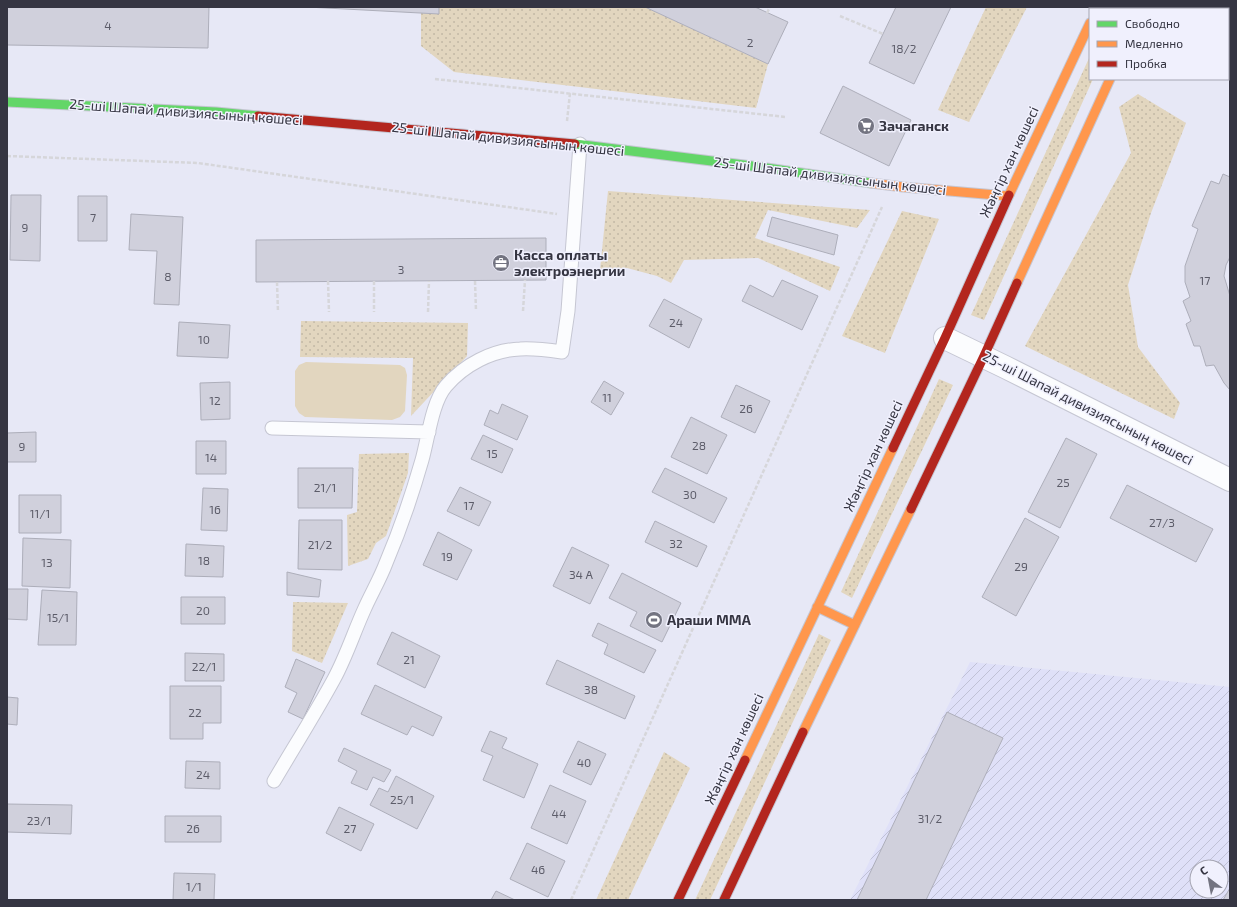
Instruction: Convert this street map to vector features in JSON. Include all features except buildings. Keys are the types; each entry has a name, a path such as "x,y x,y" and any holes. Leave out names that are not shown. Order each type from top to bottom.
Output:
{"main road":[{"name":"Жәңгір хан көшесі","path":"678,900 945,338 1008,196 1089,25"},
{"path":"724,900 984,356 1110,80"},
{"name":"25-ші Шапай дивизиясының көшесі","path":"7,102 216,112 580,144 760,167 892,186 1008,196"},
{"path":"817,607 855,625"}],"street":[{"name":"25-ші Шапай дивизиясының көшесі","path":"945,338 984,356 1230,480"}],"lane":[{"path":"274,781 334,678 386,564 409,502 438,399 445,386 470,365 499,351 535,349 562,352 568,311 580,144"},
{"path":"272,428 429,432"}],"path":[{"path":"767,13 770,7"},
{"path":"840,16 883,34"},
{"path":"435,79 786,117"},
{"path":"7,156 198,163 575,216"},
{"path":"572,900 892,186"},
{"path":"523,311 525,280"},
{"path":"328,281 329,312"},
{"path":"374,281 374,312"},
{"path":"428,312 429,281"},
{"path":"475,281 476,311"},
{"path":"277,282 278,312"}],"shaded area":[{"path":"439,7 645,7 768,64 756,108 454,72 421,46 421,13 439,14"},
{"path":"986,7 1027,7 969,122 938,110"},
{"path":"1089,58 1089,80 1093,80 984,320 971,315"},
{"path":"1138,94 1186,123 1151,213 1128,285 1138,347 1180,403 1174,419 1025,346 1131,153 1119,107"},
{"path":"608,191 870,210 857,228 768,210 755,238 840,267 830,291 758,258 684,260 671,283 657,276 627,268 600,270"},
{"path":"902,211 939,219 885,353 842,336"},
{"path":"301,321 468,323 467,356 411,416 413,358 300,357"},
{"path":"306,362 400,365 405,368 407,375 405,411 400,417 392,420 305,417 299,413 295,406 295,371 299,365"},
{"path":"939,379 953,385 852,598 841,592"},
{"path":"409,453 408,473 386,536 376,543 368,559 348,566 347,515 357,512 359,454"},
{"path":"293,602 348,603 322,663 292,651"},
{"path":"819,634 831,640 710,900 695,900"},
{"path":"970,662 1230,687 1230,900 850,900"},
{"path":"664,752 690,768 628,900 596,900"}],"traffic: fast":[{"path":"7,102 216,112 258,116"},
{"path":"575,144 760,167 871,183"}],"traffic: slow":[{"path":"1009,195 1089,25"},
{"path":"1017,283 1110,80"},
{"path":"871,183 1008,196"},
{"path":"745,760 893,448"},
{"path":"803,732 911,509"},
{"path":"817,607 855,625"}],"traffic: jam":[{"path":"258,116 575,144"},
{"path":"893,448 945,338 1009,195"},
{"path":"911,509 1017,283"},
{"path":"724,900 803,732"},
{"path":"678,900 745,760"}],"place":[{"name":"Зачаганск","path":"866,126"},
{"name":"Касса оплаты электроэнергии","path":"501,263"},
{"name":"Араши ММА","path":"654,620"}]}
